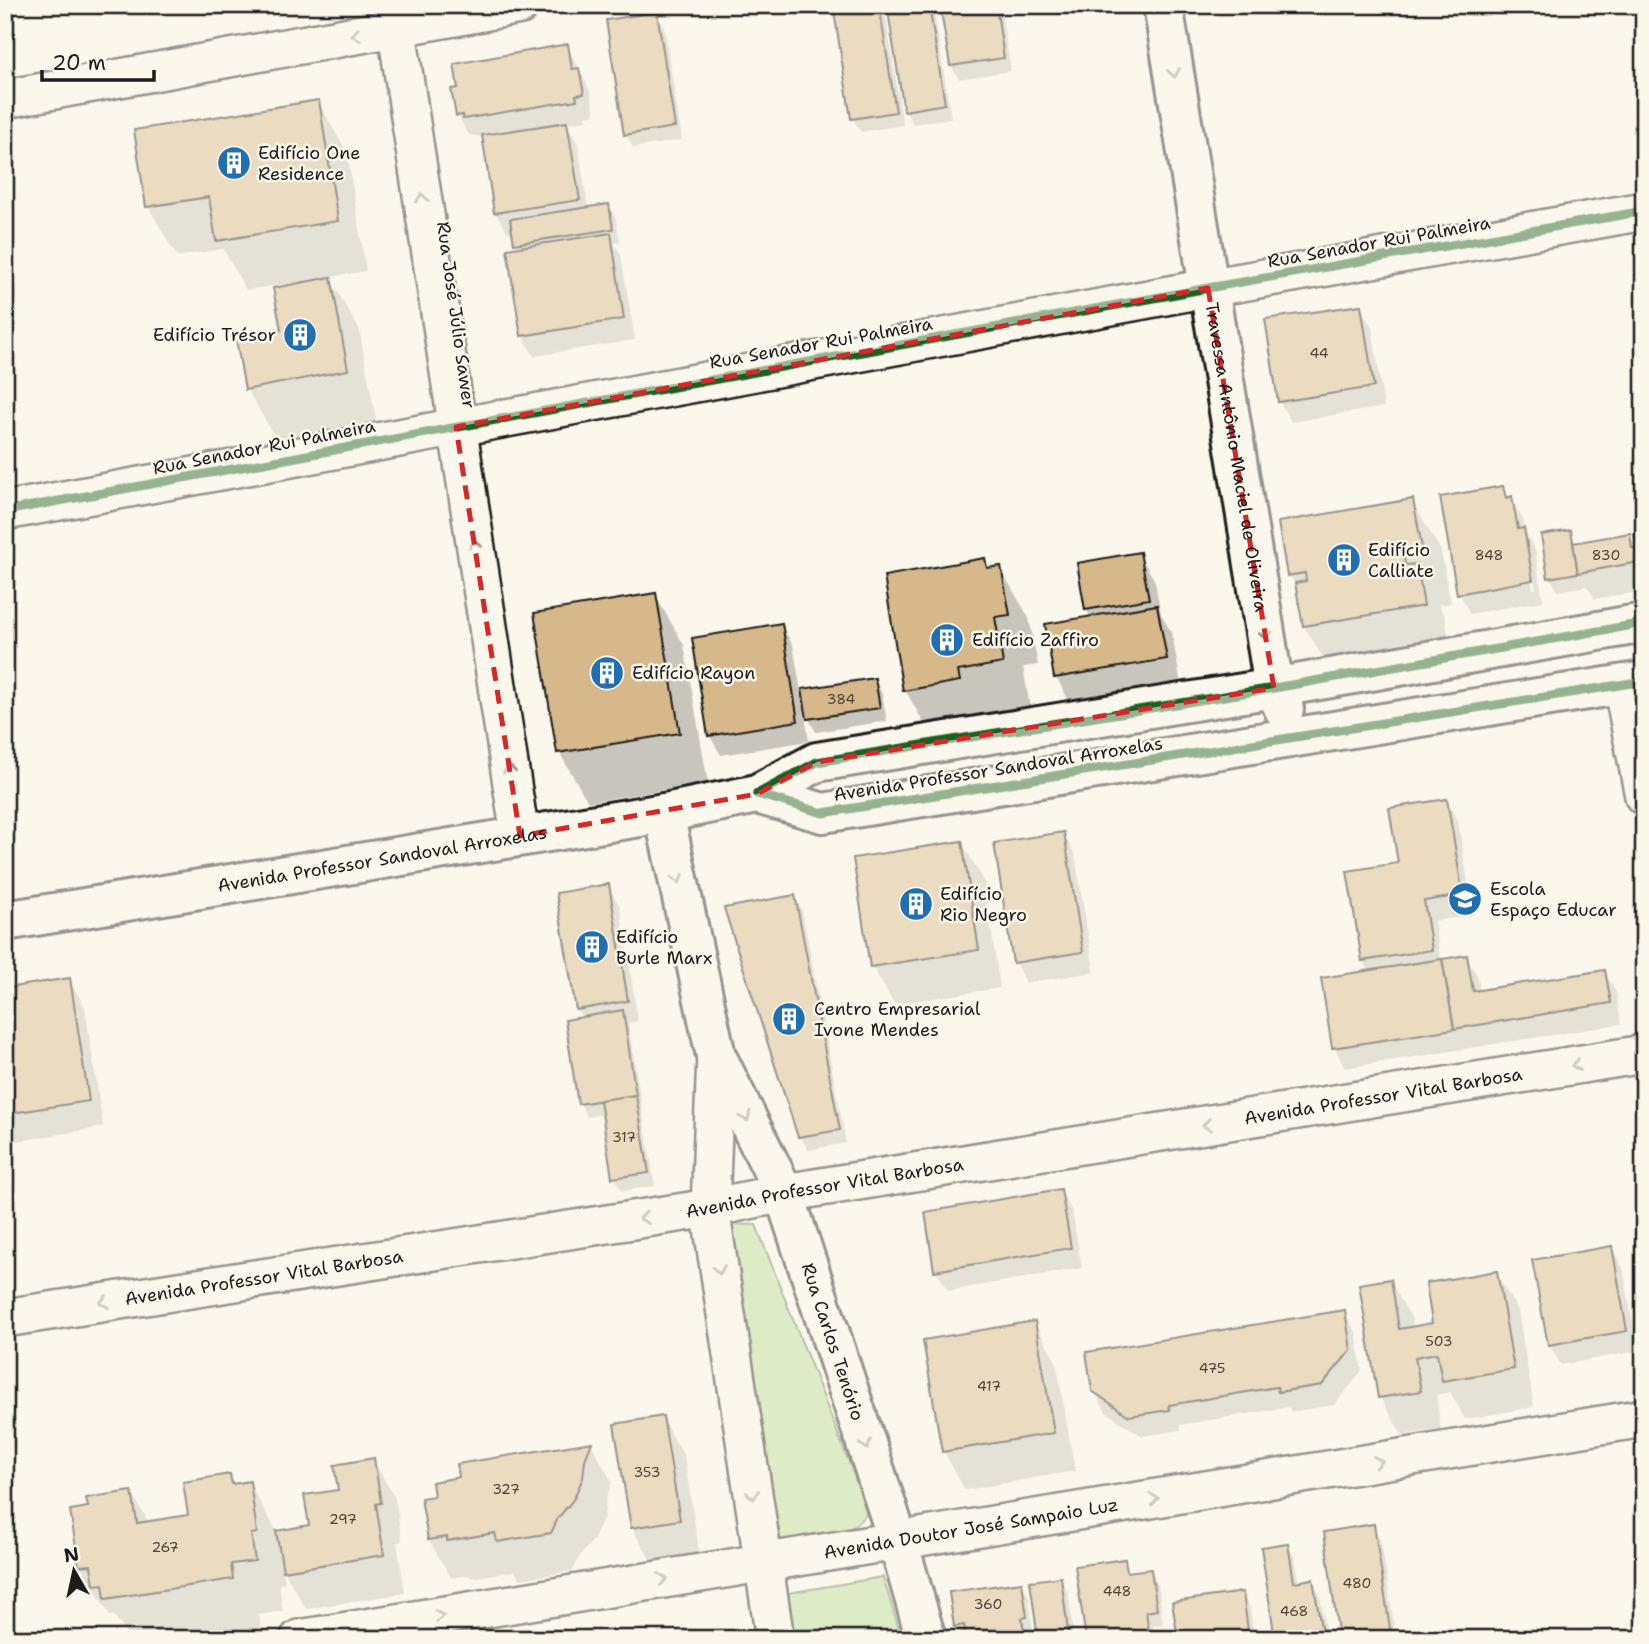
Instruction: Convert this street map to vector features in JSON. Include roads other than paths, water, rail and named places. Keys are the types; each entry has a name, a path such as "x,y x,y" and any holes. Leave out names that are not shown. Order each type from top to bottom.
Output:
{"street":[{"path":"5,99 395,17 520,5"},
{"name":"Travessa Antônio Maciel de Oliveira","path":"1163,5 1274,688 1287,715 1305,736"},
{"name":"Rua José Júlio Sawer","path":"395,17 520,836"},
{"name":"Rua Senador Rui Palmeira","path":"5,511 1208,288 1644,211"},
{"name":"Avenida Professor Sandoval Arroxelas","path":"5,921 664,813 757,794 817,762 1274,688 1644,623"},
{"path":"1633,682 1644,796"},
{"name":"Avenida Professor Sandoval Arroxelas","path":"757,794 823,813 1633,682"},
{"name":"Rua Carlos Tenório","path":"664,813 716,1056 784,1193 898,1541 926,1639"},
{"name":"Avenida Professor Vital Barbosa","path":"5,1318 710,1208 784,1193 1644,1054"},
{"name":"Rua Carlos Tenório","path":"716,1056 710,1208 775,1639"},
{"name":"Avenida Doutor José Sampaio Luz","path":"299,1639 1644,1418"}],"place":[{"name":"Edifício One Residence","path":"234,163"},
{"name":"Edifício Trésor","path":"300,335"},
{"name":"Edifício Calliate","path":"1344,560"},
{"name":"Edifício Zaffiro","path":"947,640"},
{"name":"Edifício Rayon","path":"607,673"},
{"name":"Escola Espaço Educar","path":"1465,899"},
{"name":"Edifício Rio Negro","path":"916,904"},
{"name":"Edifício Burle Marx","path":"592,947"},
{"name":"Centro Empresarial Ivone Mendes","path":"789,1019"}]}
